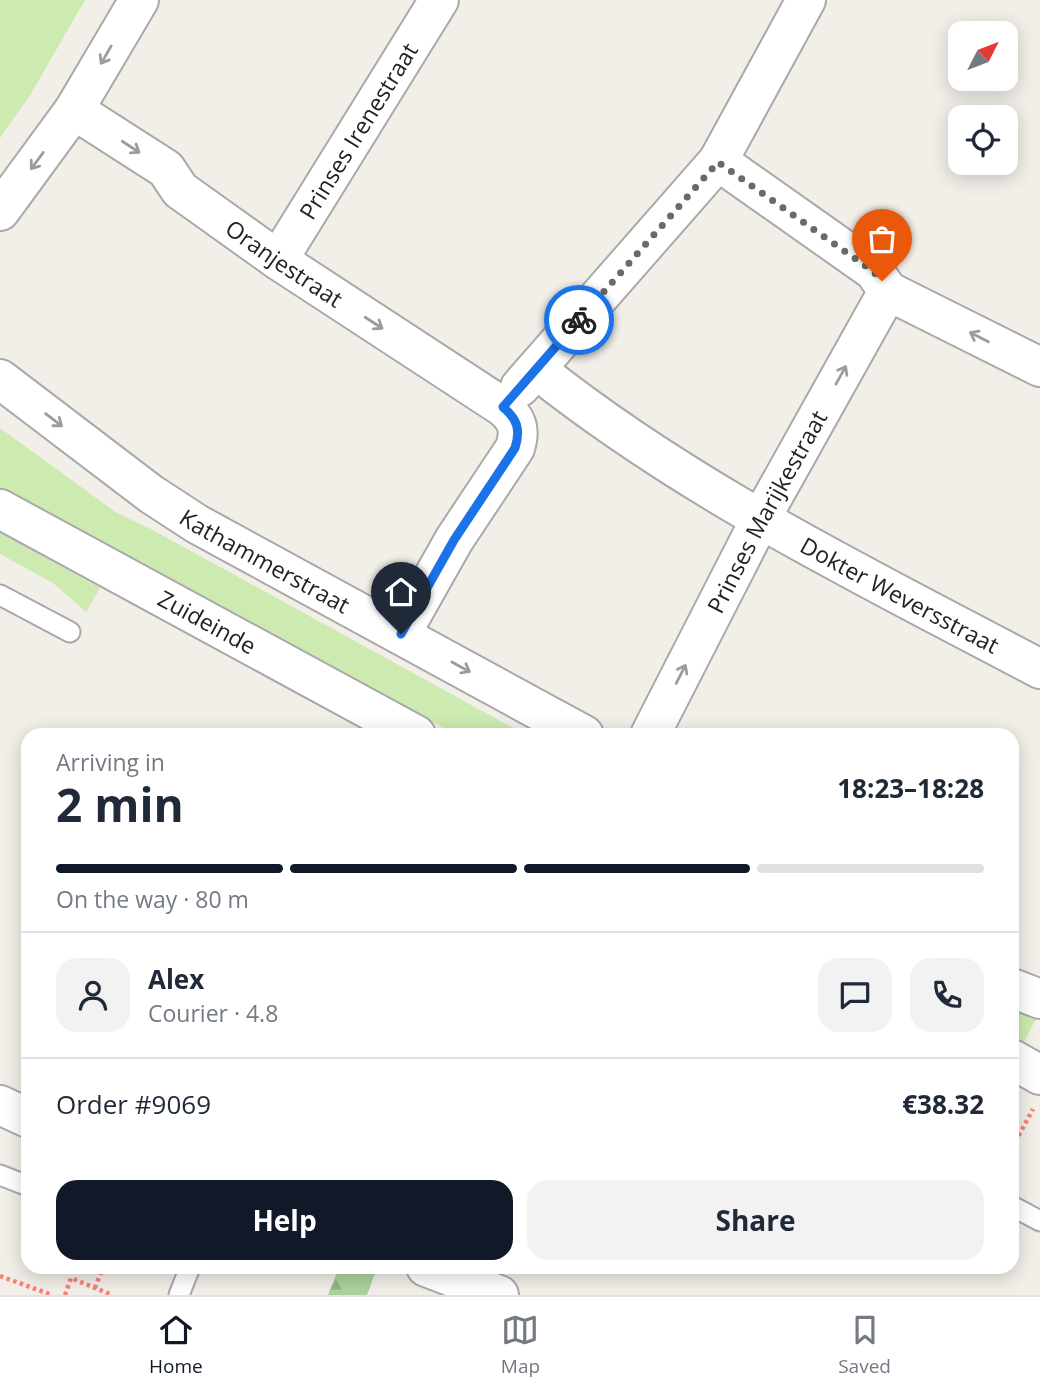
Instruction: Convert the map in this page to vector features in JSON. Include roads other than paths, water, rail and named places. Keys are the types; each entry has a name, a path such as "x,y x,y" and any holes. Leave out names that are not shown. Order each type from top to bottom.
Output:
{"street":[{"path":"0,211 74,110 139,0"},
{"name":"Prinses Irenestraat","path":"278,260 439,0"},
{"path":"401,634 454,540 515,448 519,436 517,422 503,407 718,162 806,0"},
{"name":"Oranjestraat","path":"74,110 166,169 180,190 278,260 503,407"},
{"path":"718,162 873,271 888,290 1040,367"},
{"name":"Prinses Marijkestraat","path":"654,728 760,520 888,290"},
{"name":"Dokter Weversstraat","path":"536,369 575,401 663,461 760,520 1040,669"},
{"name":"Kathammerstraat","path":"0,379 151,494 197,524 571,728"},
{"name":"Zuideinde","path":"0,509 403,728"},
{"path":"1019,991 1040,999"},
{"path":"1019,1067 1039,1088"},
{"path":"0,1105 21,1115"},
{"path":"444,1274 499,1295"}],"lane":[{"path":"0,595 69,632"},
{"path":"0,1175 21,1183"},
{"path":"1019,1210 1040,1221"},
{"path":"179,1295 187,1274"}]}
